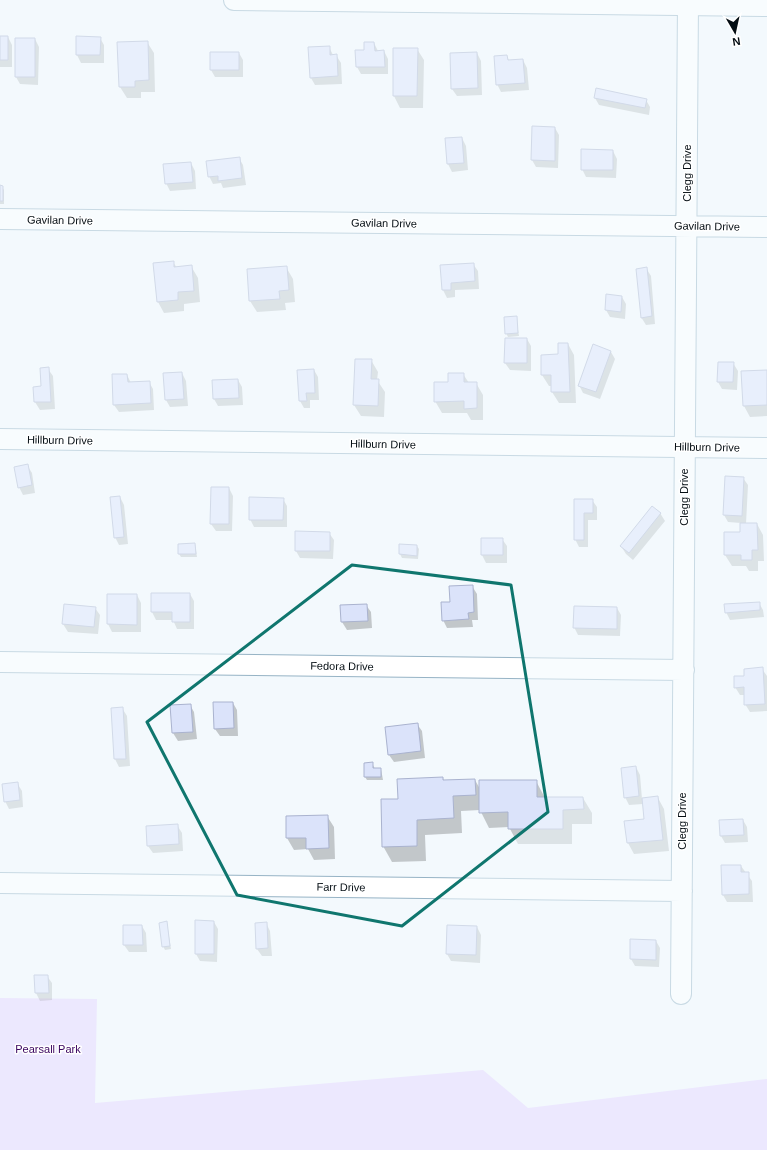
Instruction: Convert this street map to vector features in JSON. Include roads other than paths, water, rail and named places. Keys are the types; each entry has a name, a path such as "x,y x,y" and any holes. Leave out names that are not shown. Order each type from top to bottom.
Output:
{"street":[{"path":"234,0 688,2 767,6"},
{"name":"Clegg Drive","path":"681,994 688,2"},
{"name":"Gavilan Drive","path":"0,219 767,227"},
{"name":"Hillburn Drive","path":"0,439 767,448"},
{"name":"Fedora Drive","path":"0,662 684,670"},
{"name":"Farr Drive","path":"0,884 682,891"}],"park label":[{"name":"Pearsall Park","path":"48,1049"}]}
